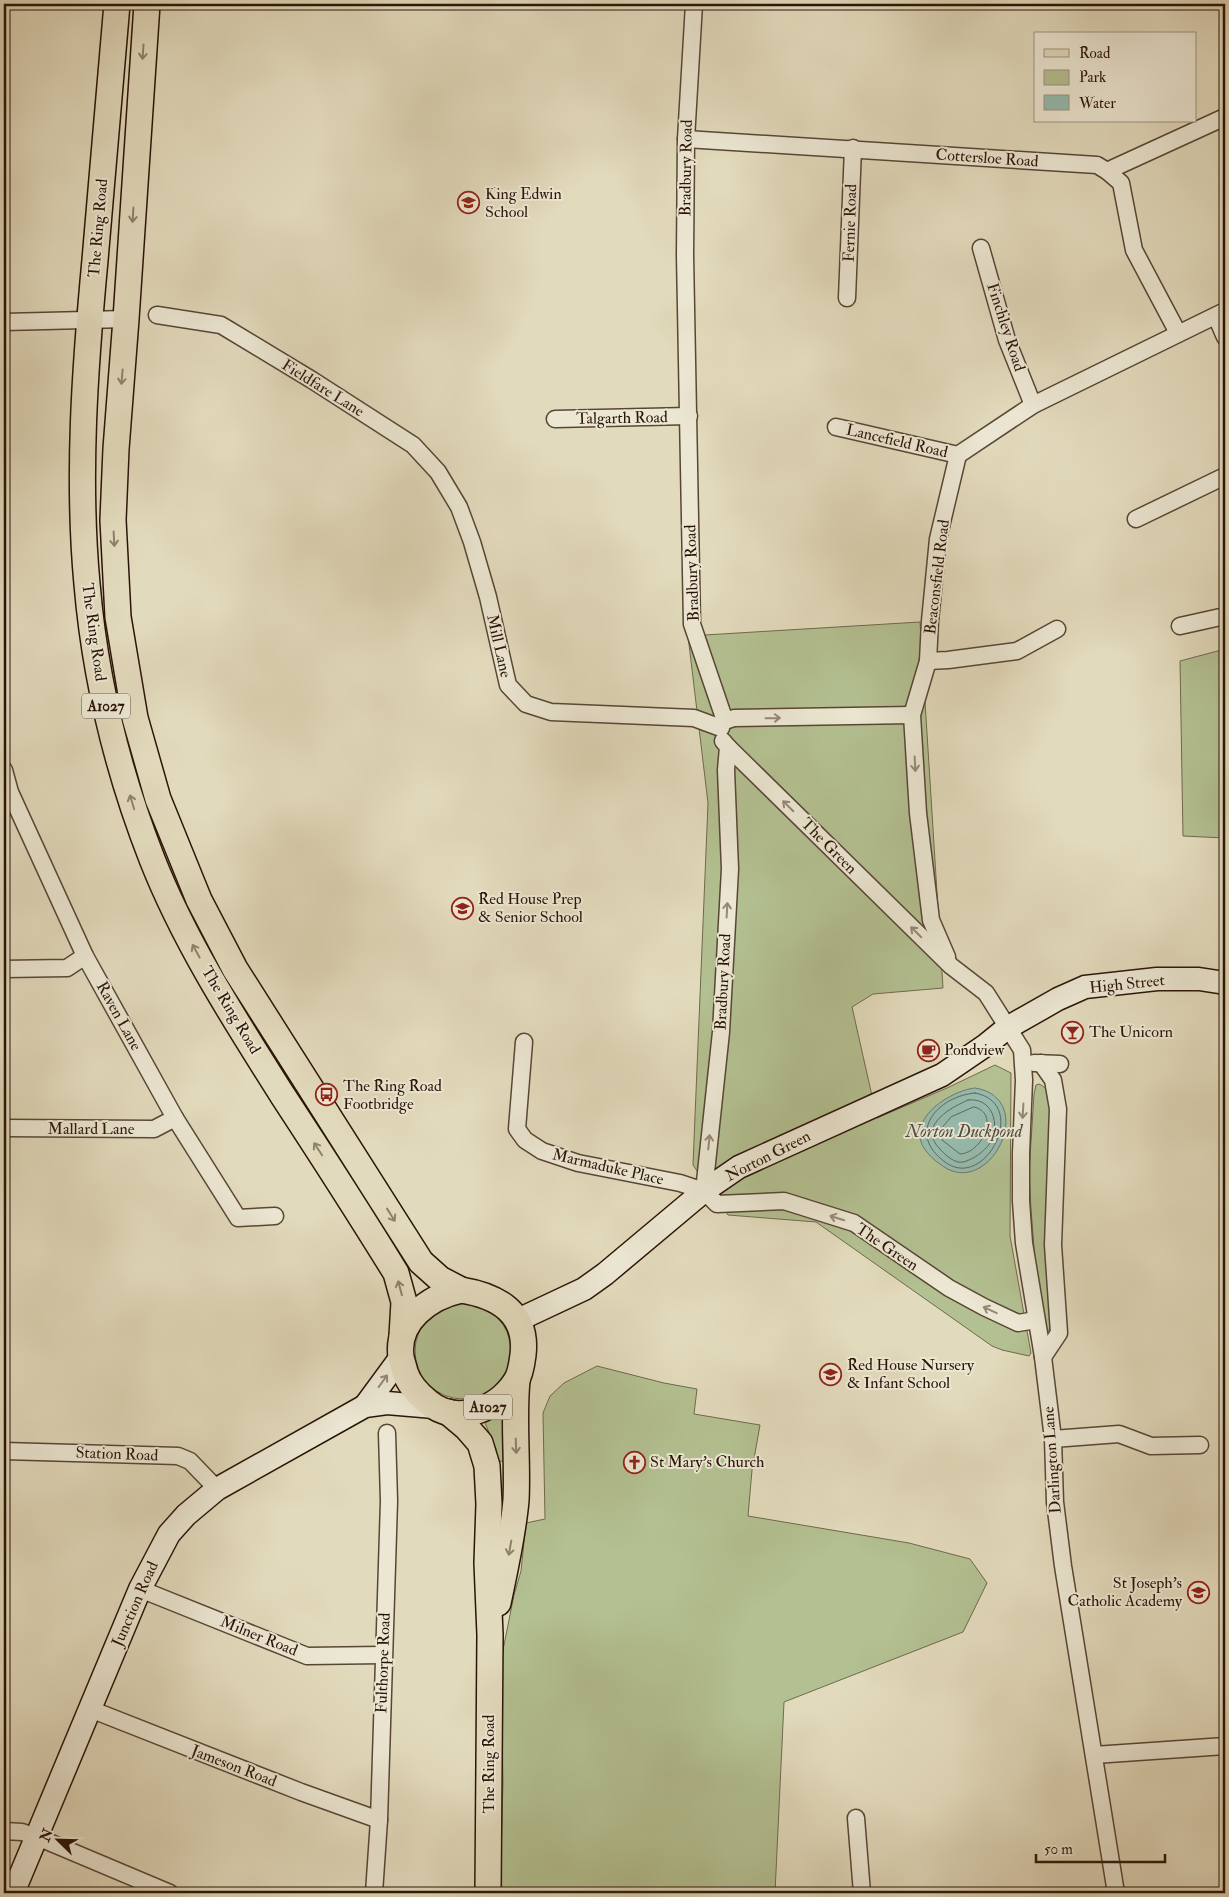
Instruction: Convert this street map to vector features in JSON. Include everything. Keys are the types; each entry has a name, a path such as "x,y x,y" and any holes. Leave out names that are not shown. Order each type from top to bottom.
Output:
{"main road":[{"name":"The Ring Road","path":"117,4 90,320 82,448 87,584 102,690 117,752 153,861 180,922 241,1029 396,1273 404,1302 402,1347"},
{"name":"The Ring Road","path":"147,4 116,449 114,511 118,617 135,718 158,799 199,900 244,984 421,1262 440,1280 460,1290"},
{"name":"High Street","path":"1007,1028 1058,999 1085,987 1157,979 1199,979 1225,983"},
{"name":"Norton Green","path":"518,1320 584,1289 605,1274 704,1191 739,1167 942,1075 1007,1028"},
{"name":"A1027","path":"460,1290 480,1293 503,1305 518,1320 524,1341 517,1380 503,1397 489,1407 471,1414 441,1410 416,1392 406,1376 402,1347 413,1317 426,1303 437,1297 460,1290"},
{"name":"Junction Road","path":"365,1406 402,1347"},
{"name":"The Ring Road","path":"490,1635 510,1546 516,1500 514,1409 517,1380"},
{"name":"Junction Road","path":"13,1893 140,1589 169,1534 186,1515 217,1489 365,1406 387,1403 441,1410"},
{"name":"The Ring Road","path":"441,1410 467,1428 480,1443 487,1466 489,1504 487,1563 490,1635 488,1893"}],"street":[{"name":"Bradbury Road","path":"694,4 686,138 685,255 692,624 723,724 720,739 728,747 726,770 730,869 721,1032 704,1191"},
{"path":"1178,333 1134,250 1121,182 1107,171 1225,117"},
{"name":"Cottersloe Road","path":"686,138 1097,166 1107,171"},
{"name":"Fernie Road","path":"847,298 852,148"},
{"name":"Finchley Road","path":"981,248 1007,340 1034,405"},
{"path":"958,455 1034,405 1220,313 1225,336"},
{"name":"Fieldfare Lane","path":"157,315 221,325 363,412 413,445 438,472 459,507"},
{"path":"4,322 126,319"},
{"name":"Talgarth Road","path":"555,419 688,416"},
{"name":"Lancefield Road","path":"836,426 958,455"},
{"name":"Beaconsfield Road","path":"951,966 931,920 918,813 912,715 928,661 938,539 958,455"},
{"path":"1136,519 1225,476"},
{"name":"Mill Lane","path":"459,507 472,542 488,597 508,685 526,704 551,712 694,718 723,724 734,718 912,715"},
{"path":"1180,626 1225,616"},
{"path":"928,661 1017,651 1057,629"},
{"name":"The Green","path":"728,747 951,966 986,994 1007,1028"},
{"name":"Raven Lane","path":"4,770 7,793 85,956 175,1118 238,1218 275,1216"},
{"path":"4,969 67,968 85,956"},
{"name":"Darlington Lane","path":"1007,1028 1022,1050 1024,1062 1021,1201 1024,1243 1043,1357 1053,1439 1055,1502 1063,1566 1116,1893"},
{"name":"Marmaduke Place","path":"524,1042 517,1129 526,1140 542,1151 578,1162 680,1183 704,1191"},
{"path":"1024,1062 1060,1064"},
{"path":"1041,1063 1052,1080 1058,1109 1053,1245 1059,1333 1043,1357"},
{"name":"Mallard Lane","path":"4,1128 154,1129 175,1118"},
{"name":"The Green","path":"704,1191 717,1204 784,1202 854,1223 949,1288 984,1307 1018,1323 1036,1320"},
{"name":"Fulthorpe Road","path":"374,1893 379,1820 389,1501 387,1434"},
{"path":"1053,1439 1119,1434 1150,1446 1200,1445"},
{"name":"Station Road","path":"4,1451 178,1456 190,1461 217,1489"},
{"name":"Milner Road","path":"140,1589 307,1656 383,1655"},
{"name":"Jameson Road","path":"90,1709 301,1792 379,1820"},
{"path":"1094,1755 1225,1746"},
{"path":"856,1818 862,1893"},
{"path":"4,1831 22,1832 37,1837 170,1893"}],"green space":[{"path":"920,622 943,988 873,994 852,1007 877,1118 995,1065 1011,1073 1010,1236 1031,1353 1029,1356 992,1346 816,1222 728,1215 693,1165 708,803 688,636"},
{"path":"1225,649 1225,838 1183,836 1180,661"},
{"path":"1039,1084 1047,1091 1052,1108 1051,1325 1047,1331 1036,1273 1029,1174 1034,1094 1036,1085"},
{"path":"463,1303 481,1307 497,1317 507,1333 511,1351 507,1369 497,1385 481,1395 463,1399 445,1395 429,1385 419,1369 415,1351 419,1333 429,1317 445,1307"},
{"path":"597,1366 664,1383 697,1389 694,1414 760,1425 752,1470 748,1516 909,1543 970,1559 987,1583 963,1632 784,1702 775,1893 500,1893 503,1783 501,1660 514,1595 521,1571 526,1523 545,1519 543,1413 550,1396 564,1383"},
{"path":"505,1412 507,1460 498,1462 496,1449 485,1423"}],"water":[{"name":"Norton Duckpond","path":"975,1088 994,1096 1004,1110 1006,1127 1000,1145 990,1160 975,1170 958,1172 940,1164 926,1151 920,1140 920,1129 932,1109 942,1101 964,1090"}],"place":[{"name":"King Edwin School","path":"469,203"},
{"name":"Red House Prep & Senior School","path":"462,908"},
{"name":"The Unicorn","path":"1073,1032"},
{"name":"Pondview","path":"928,1050"},
{"name":"The Ring Road Footbridge","path":"327,1095"},
{"name":"Red House Nursery & Infant School","path":"831,1374"},
{"name":"St Mary’s Church","path":"634,1462"},
{"name":"St Joseph's Catholic Academy","path":"1198,1592"}]}
